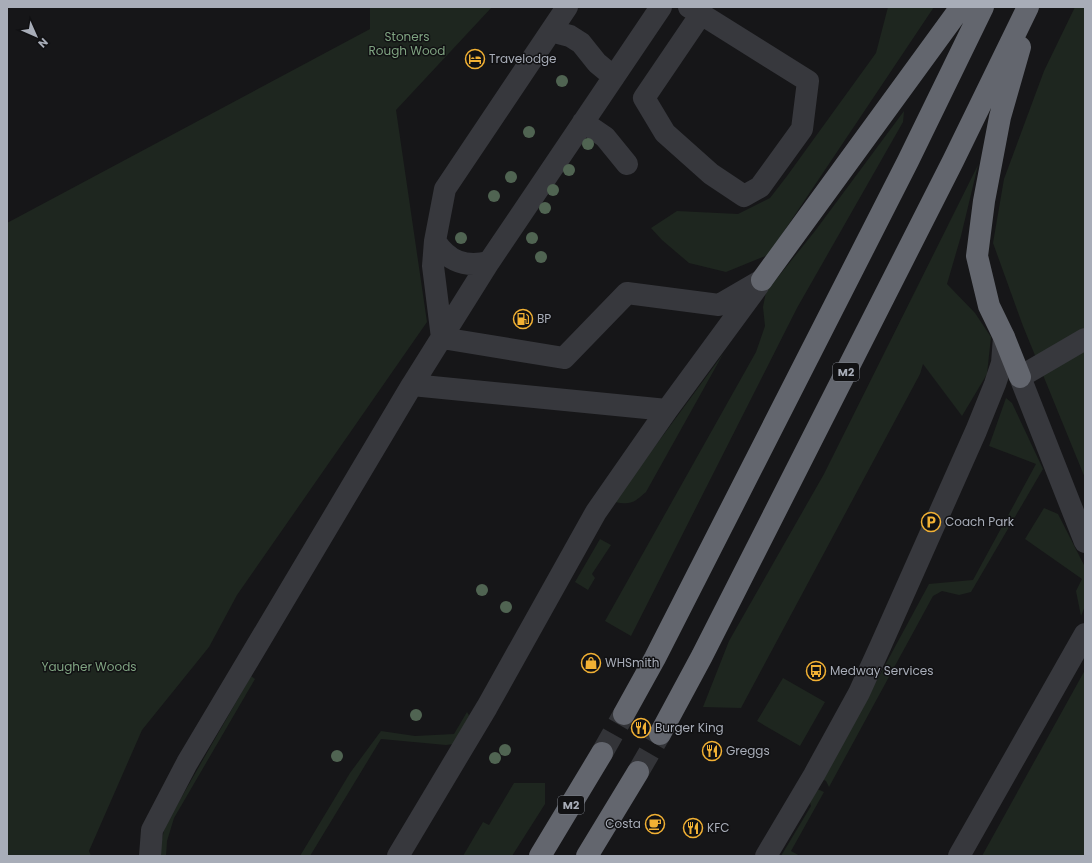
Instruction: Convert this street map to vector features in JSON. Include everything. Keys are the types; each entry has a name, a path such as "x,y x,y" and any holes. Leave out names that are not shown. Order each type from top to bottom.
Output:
{"highway":[{"path":"762,280 961,7"},
{"path":"624,714 655,658 886,204 983,7"},
{"name":"M2","path":"660,734 706,649 953,161 1028,7"},
{"path":"1020,377 1004,336 989,306 976,256 984,200 1000,117 1031,7"},
{"name":"M2","path":"540,856 602,753"},
{"path":"588,856 638,772"}],"lane":[{"path":"442,338 433,266 435,241 445,189 566,7"},
{"path":"150,856 152,830 187,763 412,386 489,262 661,7"},
{"path":"695,11 808,81 802,129 760,187 744,196 711,174 665,133 644,98 695,11"},
{"path":"550,31 570,36 581,43 597,63 614,77"},
{"path":"583,122 605,137 627,164"},
{"path":"435,241 447,255 455,260 472,265 481,265 489,262"},
{"path":"442,338 564,358 627,293 719,305 762,280"},
{"path":"398,856 481,716 596,512 667,410 762,280"},
{"path":"766,856 814,775 859,693 995,384 1002,363 1004,336"},
{"path":"1085,339 1020,377 1085,542"},
{"path":"412,386 667,410"},
{"path":"959,856 1085,634"}],"green space":[{"path":"370,7 492,7 396,110 427,322 237,595 209,647 142,730 89,851 91,856 7,856 7,223 370,29"},
{"path":"888,7 934,7 768,255 726,272 689,263 662,240 651,228 677,211 738,214 770,198 876,53"},
{"path":"1075,7 1085,7 1085,478 1023,326 993,243 1004,179 1044,71"},
{"path":"904,111 903,122 797,308 631,636 605,621 756,352 765,326 763,307 766,292 815,231"},
{"path":"978,165 961,236 947,284 975,313 991,337 987,374 962,416 923,364 920,374 741,708 703,707 729,641 824,474"},
{"path":"723,354 646,492 638,499 629,503 614,502"},
{"path":"1006,398 1012,403 1043,469 971,592 959,595 942,591 933,596 829,787 826,781 814,775 857,717 929,584 973,580 1036,464 989,446"},
{"path":"1044,508 1058,514 1085,567 1085,606 1081,616 1076,591 1082,579 1025,539"},
{"path":"600,539 611,545 592,574 595,578 588,590 575,582"},
{"path":"1085,670 1085,856 982,856"},
{"path":"251,676 255,679 174,818 167,841 166,856 158,856 165,826"},
{"path":"783,678 825,702 800,746 757,721"},
{"path":"467,712 470,717 454,744 446,745 381,739 310,856 300,856 350,773 381,731 415,736 454,734"},
{"path":"514,783 545,783 545,804 512,856 463,856 483,822 489,825"},
{"path":"813,787 824,792 791,851 800,856 781,856 811,806 808,795"}],"tunnel":[{"path":"602,753 624,714"},
{"path":"638,772 660,734"}],"place":[{"name":"Travelodge","path":"475,59"},
{"name":"BP","path":"523,319"},
{"name":"Coach Park","path":"931,522"},
{"name":"WHSmith","path":"591,663"},
{"name":"Medway Services","path":"816,671"},
{"name":"Burger King","path":"641,728"},
{"name":"Greggs","path":"712,751"},
{"name":"Costa","path":"655,824"},
{"name":"KFC","path":"693,828"}],"park label":[{"name":"Stoners Rough Wood","path":"407,44"},
{"name":"Yaugher Woods","path":"89,667"}]}
